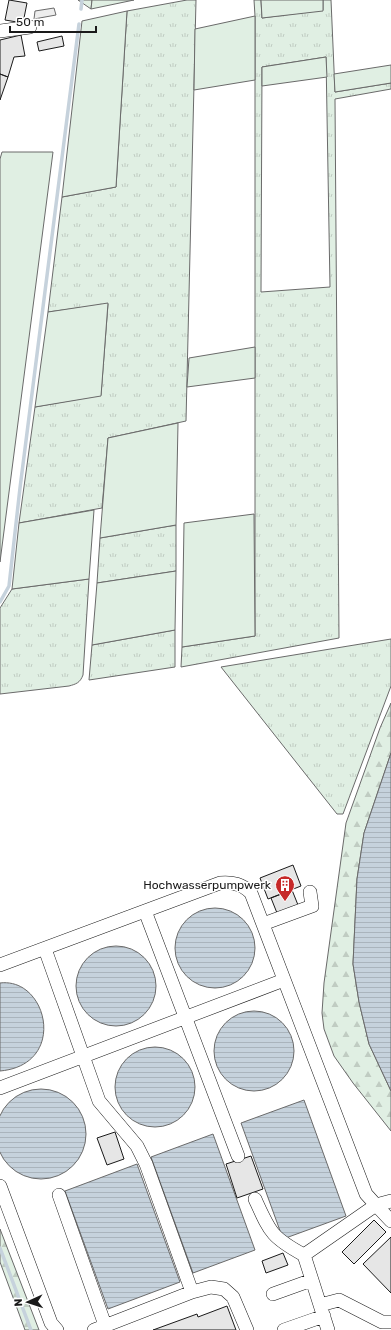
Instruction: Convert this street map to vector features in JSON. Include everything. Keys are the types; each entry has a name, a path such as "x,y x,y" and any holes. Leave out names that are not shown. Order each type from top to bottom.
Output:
{"street":[{"path":"0,31 30,27"},
{"path":"0,966 220,883 229,882 245,886 252,893 366,1194 391,1221"},
{"path":"263,924 312,906 310,892"},
{"path":"145,911 238,1156"},
{"path":"45,948 84,1056 98,1101 137,1146 146,1164 192,1292"},
{"path":"0,1088 284,980"},
{"path":"0,1186 51,1323 57,1330"},
{"path":"58,1195 99,1328 192,1292 211,1287 218,1287 233,1297 247,1330"},
{"path":"256,1199 268,1229 283,1244 304,1255 328,1330"},
{"path":"304,1255 376,1205 391,1201"},
{"path":"273,1294 312,1280"},
{"path":"284,1330 340,1300 382,1322 391,1322"}],"green space":[{"path":"78,0 92,0 91,9"},
{"path":"92,0 134,0 91,9"},
{"path":"187,0 196,0 186,421 108,438 102,508 19,523 35,407 101,395 108,304 48,312 62,197 116,187 127,11"},
{"path":"254,0 261,0 262,18 323,10 323,0 331,0 335,92 391,83 391,89 335,99 339,638 181,667 182,647 255,636","holes":["326,57 330,287 261,292 262,67"]},
{"path":"261,0 323,0 323,11 262,18"},
{"path":"127,11 116,187 62,197 82,21"},
{"path":"255,16 255,80 194,90 195,29"},
{"path":"326,57 327,77 262,86 262,67"},
{"path":"391,65 391,83 335,92 334,74"},
{"path":"2,152 53,152 0,562 0,159"},
{"path":"108,303 101,396 35,407 48,312"},
{"path":"255,347 255,378 187,387 189,358"},
{"path":"178,423 176,525 100,538 108,438"},
{"path":"94,510 89,579 12,589 19,523"},
{"path":"254,514 255,636 182,647 184,523"},
{"path":"176,525 176,571 97,583 100,538"},
{"path":"176,571 175,630 92,645 97,583"},
{"path":"89,579 83,675 81,680 76,684 69,686 0,694 0,608 12,589"},
{"path":"175,630 175,667 89,680 92,645"},
{"path":"391,639 391,686 343,814 337,814 221,667"},
{"path":"391,703 391,753 364,833 357,879 353,964 359,1002 369,1044 391,1091 391,1131 353,1083 334,1056 324,1029 322,1013 324,983 346,823 380,728"},
{"path":"0,1229 39,1330 25,1330 0,1262"}],"shaded area":[{"path":"54,8 56,15 34,19 35,11"},
{"path":"391,753 391,1091 369,1044 359,1002 353,964 357,879 364,833"},
{"path":"215,908 230,911 243,920 252,933 255,948 252,963 243,976 230,985 215,988 200,985 187,976 178,963 175,948 178,933 187,920 200,911"},
{"path":"116,946 131,949 144,958 153,971 156,986 153,1001 144,1014 131,1023 116,1026 101,1023 88,1014 79,1001 76,986 79,971 88,958 101,949"},
{"path":"0,983 17,985 30,993 39,1007 44,1022 43,1039 35,1054 21,1065 0,1071"},
{"path":"254,1011 269,1014 282,1023 291,1036 294,1051 291,1066 282,1079 269,1088 254,1091 239,1088 226,1079 217,1066 214,1051 217,1036 226,1023 239,1014"},
{"path":"155,1047 170,1050 183,1059 192,1072 195,1087 192,1102 183,1115 170,1124 155,1127 140,1124 127,1115 118,1102 115,1087 118,1072 127,1059 140,1050"},
{"path":"41,1089 58,1093 73,1102 82,1117 86,1134 82,1151 73,1166 58,1175 41,1179 24,1175 9,1166 0,1151 -4,1134 0,1117 9,1102 24,1093"},
{"path":"304,1100 346,1216 283,1239 241,1123"},
{"path":"213,1134 255,1250 193,1273 151,1157"},
{"path":"137,1164 180,1282 108,1309 65,1191"}],"building":[{"path":"9,0 27,3 23,23 5,20"},
{"path":"21,35 25,56 14,57 8,77 0,74 0,40"},
{"path":"62,36 64,46 39,51 37,42"},
{"path":"0,74 8,77 0,100"},
{"path":"293,865 301,886 268,899 260,878"},
{"name":"Hochwasserpumpwerk","path":"292,890 298,905 277,913 271,898"},
{"path":"115,1132 124,1159 107,1165 97,1138"},
{"path":"251,1156 263,1189 237,1198 226,1164"},
{"path":"374,1220 386,1232 354,1264 342,1252"},
{"path":"391,1237 391,1293 363,1264"},
{"path":"283,1253 288,1265 266,1273 262,1261"},
{"path":"227,1306 236,1330 153,1330 197,1314 198,1317"}],"waterway":[{"path":"81,9 82,0"},
{"path":"0,602 9,586 79,24"},
{"path":"0,1248 31,1330"}],"place":[{"name":"Hochwasserpumpwerk","path":"285,902"}]}
